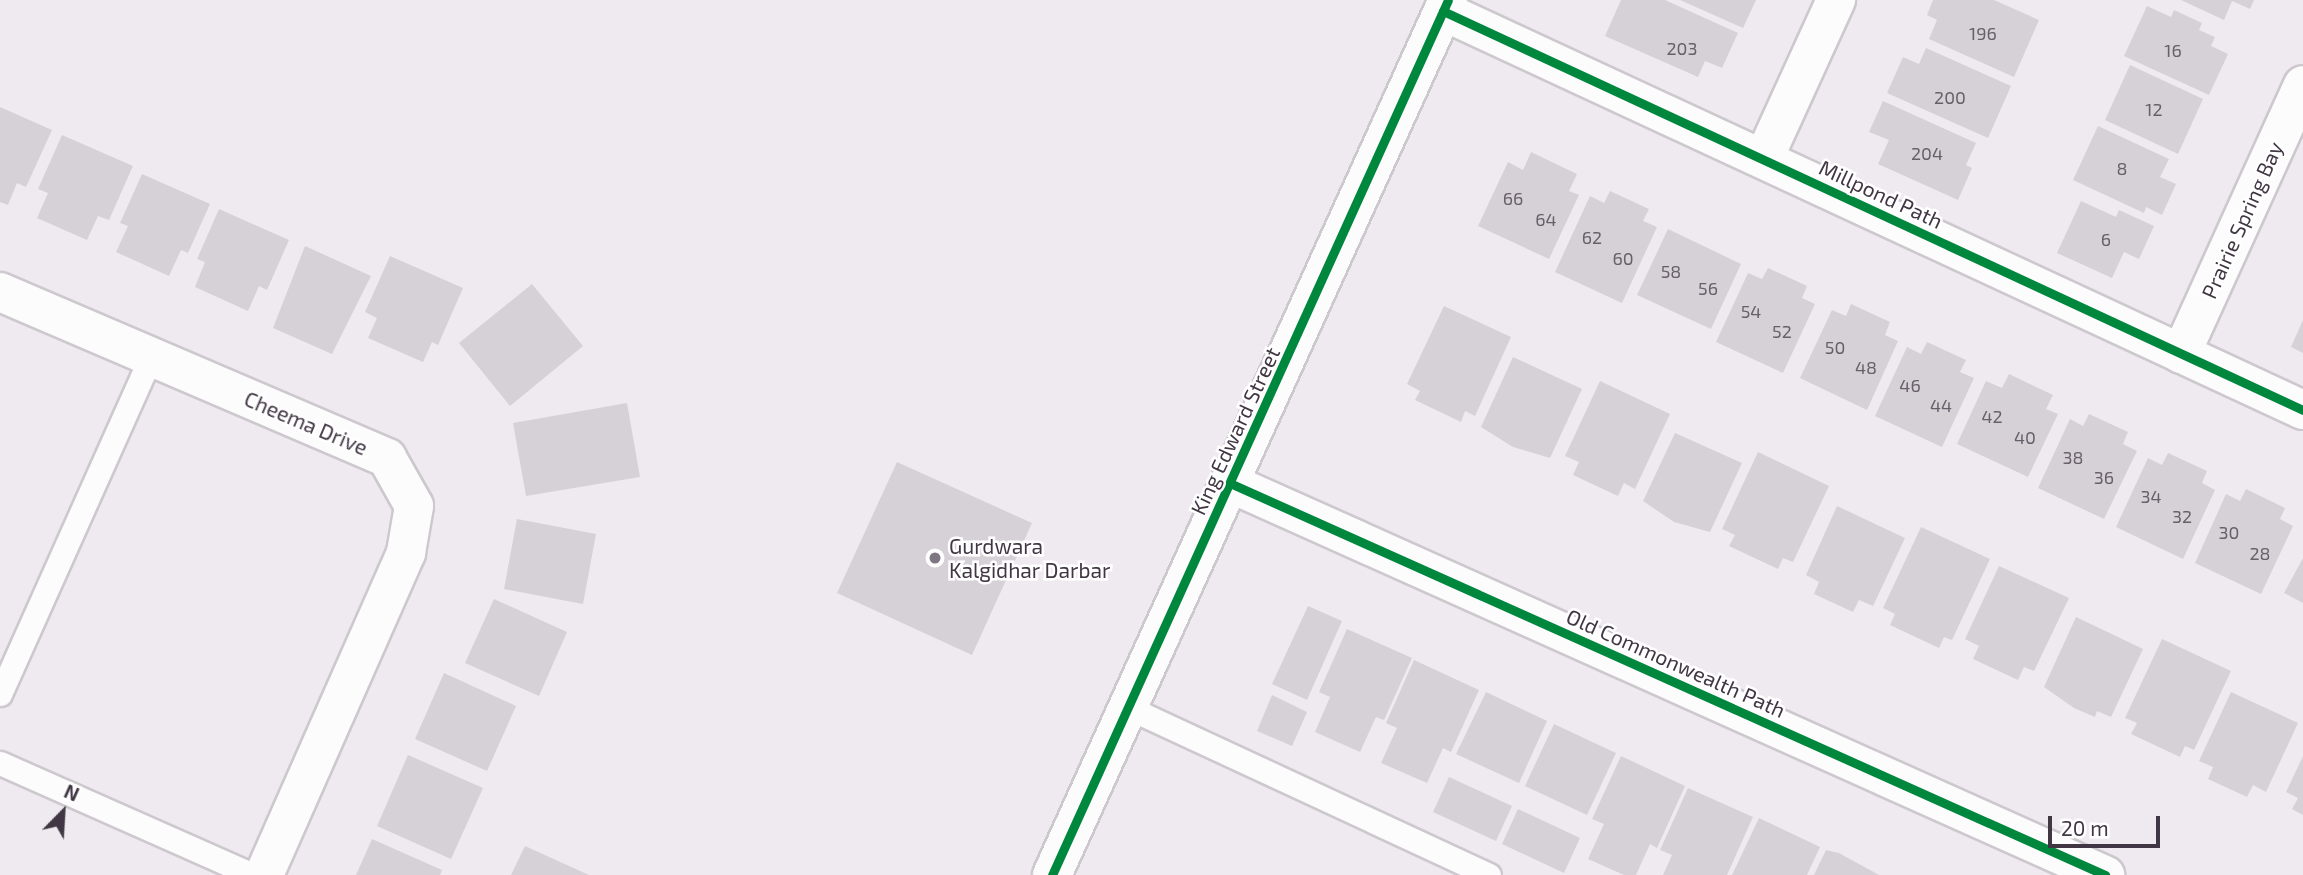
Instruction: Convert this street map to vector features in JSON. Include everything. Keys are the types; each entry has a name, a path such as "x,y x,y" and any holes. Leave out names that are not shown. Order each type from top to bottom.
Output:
{"street":[{"path":"1764,158 1836,0"},
{"name":"Millpond Path","path":"1446,5 1764,158 2303,410"},
{"name":"King Edward Street","path":"1052,875 1127,707 1232,484 1446,5"},
{"name":"Prairie Spring Bay","path":"2181,354 2303,85"},
{"name":"Cheema Drive","path":"0,292 387,457 414,506 406,553 264,875"},
{"name":"Old Commonwealth Path","path":"1232,484 2105,875"}],"lane":[{"path":"0,694 150,356"},
{"path":"1127,707 1489,875"},
{"path":"0,763 253,875"}],"building":[{"path":"1621,0 1665,0 1738,33 1722,68 1705,61 1698,77 1605,36"},
{"path":"1680,0 1756,0 1743,28"},
{"path":"1933,0 1994,0 2039,20 2014,77 1929,39 1937,20 1927,15"},
{"path":"2181,0 2254,0 2250,9 2232,1 2224,20"},
{"path":"2147,6 2171,17 2174,10 2202,23 2199,30 2215,37 2211,46 2228,54 2209,95 2124,56"},
{"path":"1926,48 2011,86 1988,138 1887,93 1903,57 1919,64"},
{"path":"2130,65 2203,99 2178,154 2105,120"},
{"path":"1883,101 1976,143 1966,165 1972,168 1958,200 1878,164 1889,140 1869,132"},
{"path":"0,107 52,130 26,187 17,183 8,205 0,202"},
{"path":"2098,126 2169,159 2160,177 2176,184 2162,215 2146,207 2144,213 2073,180"},
{"path":"62,135 133,166 109,220 98,216 87,240 37,218 48,193 38,189"},
{"path":"1531,152 1577,174 1569,191 1579,195 1549,259 1478,226 1508,162 1523,170"},
{"path":"142,174 210,204 188,253 181,250 169,276 116,252 128,226 120,223"},
{"path":"1610,191 1649,209 1643,221 1657,227 1622,303 1555,272 1590,196 1604,203"},
{"path":"2081,201 2116,217 2119,210 2154,226 2139,259 2124,252 2112,278 2057,253"},
{"path":"219,209 289,240 267,290 259,286 248,311 195,287 205,262 197,259"},
{"path":"1668,229 1741,264 1711,329 1637,295"},
{"path":"305,246 371,276 332,354 273,328"},
{"path":"390,256 463,288 438,345 432,342 423,362 368,338 377,318 365,312"},
{"path":"1768,268 1807,286 1802,298 1815,304 1783,373 1716,342 1748,273 1762,279"},
{"path":"532,284 583,346 510,406 459,343"},
{"path":"1851,304 1890,322 1885,335 1898,341 1867,410 1800,378 1832,310 1846,316"},
{"path":"1444,306 1511,337 1475,416 1465,411 1461,422 1415,400 1420,391 1407,384"},
{"path":"2303,320 2303,353 2291,347"},
{"path":"1927,342 1966,360 1960,372 1974,378 1942,447 1875,416 1907,347 1921,354"},
{"path":"1513,357 1582,389 1550,458 1513,447 1481,427"},
{"path":"2009,374 2053,395 2046,409 2058,414 2028,477 1957,444 1986,381 2002,388"},
{"path":"1600,381 1670,414 1635,489 1624,483 1618,496 1573,475 1579,462 1565,456"},
{"path":"627,403 640,477 526,496 513,423"},
{"path":"2089,414 2128,432 2123,444 2137,451 2104,519 2038,488 2070,419 2083,426"},
{"path":"1675,433 1742,463 1710,532 1674,522 1643,501"},
{"path":"1758,452 1829,486 1793,562 1783,558 1778,569 1729,546 1735,535 1722,529"},
{"path":"2168,453 2207,471 2202,483 2215,490 2183,559 2116,527 2148,458 2162,465"},
{"name":"Gurdwara Kalgidhar Darbar","path":"897,462 1032,523 972,655 837,593"},
{"path":"2246,489 2285,508 2280,519 2293,526 2261,594 2195,563 2226,494 2240,501"},
{"path":"1837,506 1905,538 1873,606 1859,600 1853,612 1814,594 1819,582 1806,575"},
{"path":"517,519 596,534 583,604 504,589"},
{"path":"1921,527 1990,559 1952,640 1944,637 1939,648 1890,625 1895,614 1883,608"},
{"path":"2303,558 2303,603 2284,593"},
{"path":"1999,566 2069,598 2034,671 2024,667 2018,680 1973,659 1979,646 1965,639"},
{"path":"494,599 567,632 539,696 465,663"},
{"path":"1308,606 1342,621 1307,700 1272,684"},
{"path":"2076,617 2143,649 2111,717 2097,711 2095,717 2074,708 2044,687"},
{"path":"1347,629 1412,658 1384,720 1376,717 1360,752 1315,732 1330,697 1319,692"},
{"path":"2162,639 2231,671 2194,750 2185,746 2180,757 2131,734 2137,723 2125,718"},
{"path":"1414,660 1479,690 1451,752 1443,748 1427,783 1381,763 1397,728 1386,723"},
{"path":"444,673 516,706 487,771 415,739"},
{"path":"1486,692 1547,721 1519,783 1456,754"},
{"path":"2231,692 2298,723 2266,792 2253,785 2247,797 2208,779 2213,767 2199,761"},
{"path":"1272,695 1307,712 1292,746 1257,731"},
{"path":"1554,724 1616,753 1587,815 1525,786"},
{"path":"408,755 483,788 451,859 377,826"},
{"path":"1621,756 1685,786 1657,848 1650,844 1636,875 1624,875 1588,859 1604,824 1592,819"},
{"path":"2303,756 2303,815 2292,809 2298,798 2286,792"},
{"path":"1449,777 1512,806 1496,841 1433,812"},
{"path":"1688,788 1753,817 1727,875 1663,875 1672,855 1660,850"},
{"path":"1518,809 1580,838 1564,873 1502,844"},
{"path":"1759,818 1820,847 1807,875 1732,875"},
{"path":"372,839 442,870 440,875 356,875"},
{"path":"525,846 589,875 511,875"},
{"path":"1826,850 1839,853 1879,875 1814,875"}],"cycle path":[{"path":"1052,875 1448,0"},
{"path":"1443,11 2303,410"},
{"path":"1232,484 2105,875"}],"place":[{"name":"Gurdwara Kalgidhar Darbar","path":"935,558"}]}
